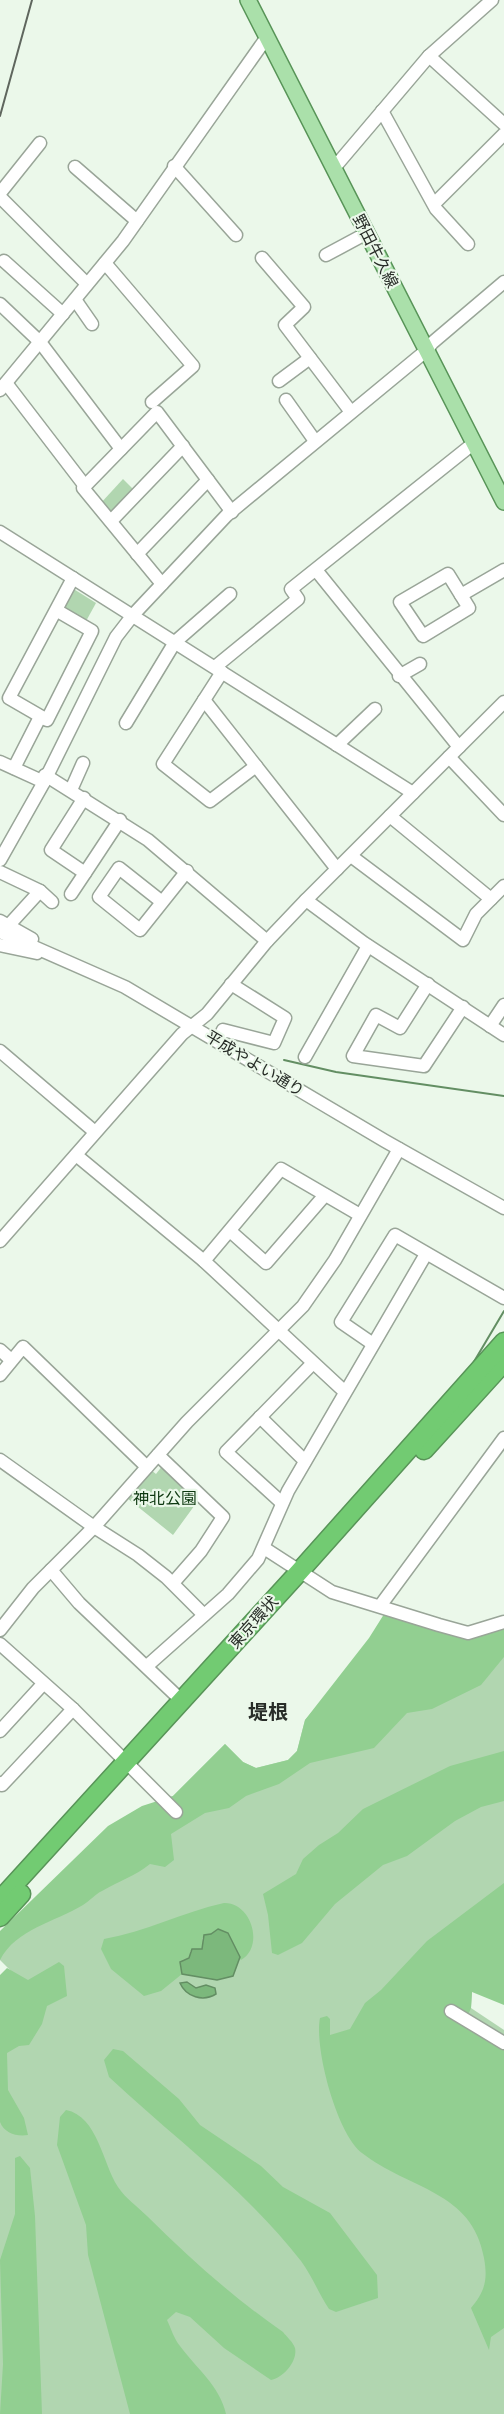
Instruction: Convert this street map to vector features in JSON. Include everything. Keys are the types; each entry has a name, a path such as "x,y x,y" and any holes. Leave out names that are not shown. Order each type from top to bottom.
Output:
{"highway":[{"name":"東京環状","path":"0,1917 182,1701 304,1575 504,1342"},
{"name":"東京環状","path":"0,1900 130,1765 504,1362"}],"main road":[{"name":"野田牛久線","path":"248,0 504,502"}],"street":[{"path":"334,168 429,56 492,0"},
{"path":"162,584 3,387 76,301 137,221 267,37"},
{"path":"429,56 504,124"},
{"path":"382,111 434,204 468,244"},
{"path":"434,204 504,134"},
{"path":"40,143 0,195 87,284"},
{"path":"174,166 236,236"},
{"path":"75,167 137,221"},
{"path":"326,255 367,233"},
{"path":"262,258 304,307 285,325 351,412"},
{"path":"4,261 63,314"},
{"path":"105,263 193,366 152,402"},
{"path":"0,860 4,845 44,779 116,637 133,615 232,513 315,441 427,350 432,343 504,282"},
{"path":"76,301 92,324"},
{"path":"0,304 40,342 121,449"},
{"path":"279,381 310,358"},
{"path":"286,400 315,441"},
{"path":"85,486 157,412 232,513"},
{"path":"256,766 210,801 163,764 204,700 219,670 297,599 291,589 474,443"},
{"path":"111,522 183,446"},
{"path":"137,554 208,480"},
{"path":"0,532 413,793"},
{"path":"316,570 399,676 459,747"},
{"path":"461,595 504,570"},
{"path":"448,574 461,595 469,608 423,636 400,602 448,574"},
{"path":"56,610 92,631 47,720 9,698 73,578"},
{"path":"126,723 175,642 230,594"},
{"path":"399,676 420,664"},
{"path":"204,700 337,870"},
{"path":"0,1241 95,1132 192,1026 207,1014 267,941 504,702"},
{"path":"337,745 375,709"},
{"path":"14,768 40,717"},
{"path":"449,757 504,815"},
{"path":"0,762 71,790 120,820 187,871 267,941"},
{"path":"71,790 83,762"},
{"path":"84,798 51,850 85,873"},
{"path":"390,816 491,899"},
{"path":"71,894 120,820"},
{"path":"351,856 463,940 476,914 504,886"},
{"path":"162,902 119,868 99,897 140,930 187,871"},
{"path":"0,873 40,891 52,903"},
{"path":"40,891 3,926 64,958"},
{"path":"306,900 368,946 504,1035"},
{"path":"0,945 64,958"},
{"path":"305,1057 368,946"},
{"name":"平成やよい通り","path":"64,958 125,987 399,1149 504,1208"},
{"path":"218,1041 223,1030 274,1043 285,1018 231,984"},
{"path":"428,984 400,1028 376,1015 353,1056 424,1066 463,1007"},
{"path":"490,1026 504,1005"},
{"path":"3,1058 95,1132"},
{"path":"0,1630 33,1588 94,1527 158,1455 278,1332 318,1287 399,1149"},
{"path":"76,1155 204,1261 345,1392"},
{"path":"204,1261 281,1169 360,1215"},
{"path":"230,1231 266,1263 325,1195"},
{"path":"373,1344 341,1322 395,1235 504,1298"},
{"path":"147,1666 245,1576 264,1548 282,1503 305,1461 426,1254"},
{"path":"0,1374 23,1347 147,1467"},
{"path":"0,1350 11,1360"},
{"path":"282,1503 226,1452 313,1363"},
{"path":"260,1417 305,1461"},
{"path":"380,1606 504,1438"},
{"path":"158,1455 221,1512 223,1517 201,1551 173,1583"},
{"path":"0,1460 94,1527 138,1555 173,1583 204,1615"},
{"path":"264,1548 332,1592 468,1633 504,1622"},
{"path":"51,1570 80,1603 182,1701"},
{"path":"0,1644 73,1709 176,1812"},
{"path":"0,1731 44,1684"},
{"path":"0,1783 2,1785 73,1709"},
{"path":"451,2011 504,2043"}],"green space":[{"path":"123,479 135,491 112,514 100,504"},
{"path":"72,588 96,603 85,623 63,607"},
{"name":"神北公園","path":"163,1465 200,1498 173,1535 127,1498 151,1470 156,1474"},
{"path":"504,1620 504,1957 472,1992 471,2008 504,2030 504,2414 0,2414 0,2035 24,1984 0,1960 0,1932 139,1810 173,1796 225,1744 243,1762 256,1768 288,1760 297,1751 305,1720 388,1625 425,1636"}],"shaded area":[{"path":"386,1611 455,1634 504,1620 504,1657 481,1685 432,1709 407,1713 374,1748 310,1763 279,1784 246,1796 229,1808 205,1813 171,1834 174,1860 165,1867 150,1864 99,1892 83,1905 26,1933 7,1949 0,1960 0,1931 108,1826 142,1806 173,1796 225,1744 243,1762 256,1768 288,1760 297,1751 305,1720 369,1638"},
{"path":"504,1751 504,1801 481,1807 455,1821 407,1856 383,1865 335,1904 302,1943 278,1955 272,1953 263,1894 296,1874 303,1859 319,1845 338,1833 363,1809 450,1766"},
{"path":"504,1883 504,2005 472,1992 471,2008 465,2022 504,2046 504,2328 491,2337 489,2350 471,2308 480,2296 486,2273 477,2235 466,2218 453,2205 380,2165 362,2153 353,2143 344,2128 329,2090 319,2032 320,2018 327,2016 330,2019 330,2035 350,2029 365,2003 381,1990 427,1941"},
{"path":"224,1903 233,1905 248,1917 253,1936 248,1953 241,1960 215,1932 202,1938 204,1946 202,1949 190,1951 190,1957 182,1960 180,1964 182,1974 161,1991 144,1996 111,1969 101,1949 104,1939 134,1932"},
{"path":"218,1929 228,1933 240,1957 233,1976 217,1980 182,1974 180,1962 189,1958 192,1949 202,1949 204,1935 211,1934"},
{"path":"59,1962 64,1966 67,1996 47,2006 42,2024 29,2045 19,2046 7,2053 8,2090 24,2118 28,2135 15,2135 5,2129 0,2122 0,1975 7,1968 28,1980"},
{"path":"187,1982 196,1988 206,1985 215,1988 216,1994 206,1998 195,1997 186,1992 180,1983"},
{"path":"113,2049 123,2051 179,2099 200,2125 261,2166 283,2187 330,2213 377,2275 378,2298 336,2312 329,2309 309,2273 280,2235 209,2165 109,2077 104,2060"},
{"path":"66,2110 86,2121 93,2131 113,2178 124,2195 212,2277 283,2332 294,2346 294,2358 289,2368 276,2379 271,2380 224,2348 190,2317 176,2312 167,2320 178,2343 219,2395 226,2414 130,2414 88,2255 86,2225 57,2145 60,2117"},
{"path":"20,2156 30,2168 35,2216 42,2414 0,2414 3,2364 0,2260 15,2214 15,2158"}],"waterway":[{"path":"284,1060 336,1072 504,1096"},
{"path":"472,1365 504,1311"}],"railway":[{"path":"0,116 32,0"}],"district":[{"name":"堤根","path":"268,1712"}]}
